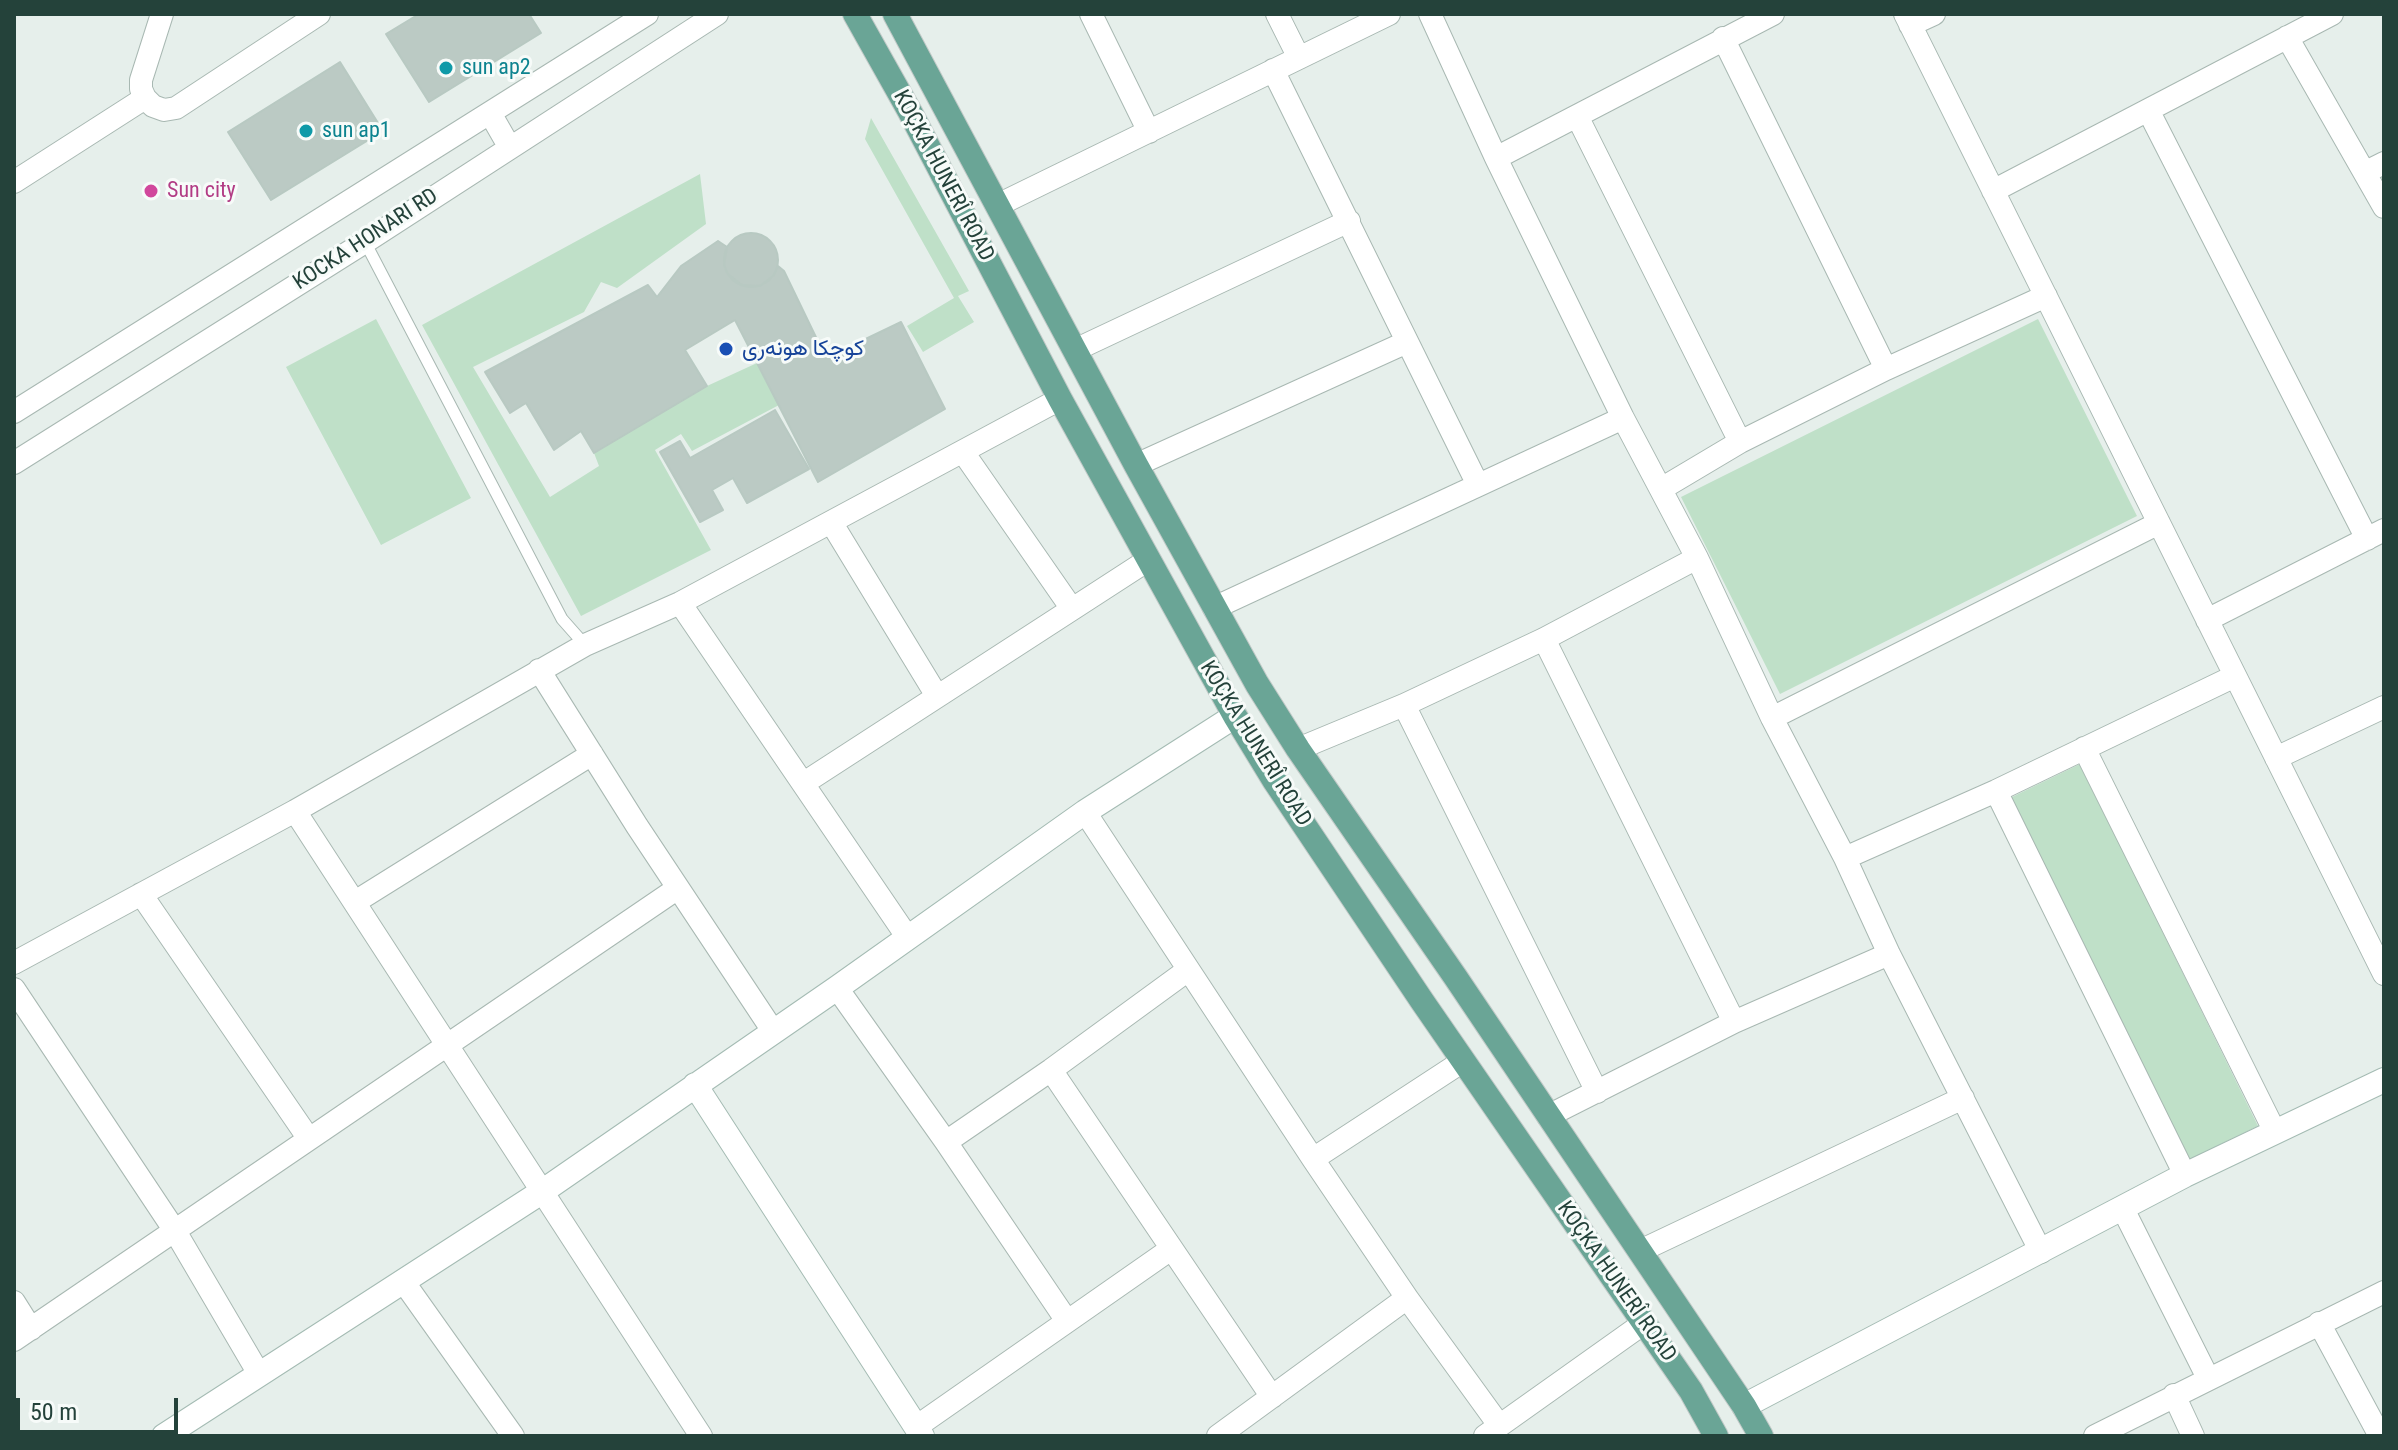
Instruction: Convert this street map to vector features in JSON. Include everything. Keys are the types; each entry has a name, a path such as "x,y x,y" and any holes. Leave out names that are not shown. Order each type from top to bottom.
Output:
{"main road":[{"name":"KOÇKA HUNERÎ ROAD","path":"855,14 910,112 1060,399 1235,716 1274,780 1422,1001 1691,1391 1716,1436"},
{"path":"895,14 1214,608 1298,749 1640,1251 1761,1436"},
{"path":"1422,1001 1456,978"}],"street":[{"path":"162,14 141,80 145,98 153,106 164,110 176,108 319,14"},
{"name":"KOCKA HONARI RD","path":"14,412 647,14"},
{"name":"KOCKA HONARI RD","path":"14,463 365,242 717,14"},
{"path":"1091,14 1149,132"},
{"path":"1277,14 1299,58"},
{"path":"998,205 1389,14"},
{"path":"1430,14 1496,158 1623,418 1697,558 1772,718 2041,1252"},
{"path":"1496,158 1773,14"},
{"path":"1934,14 1908,20 2384,974"},
{"path":"1993,191 2332,14"},
{"path":"2287,37 2375,167 2384,207"},
{"path":"1723,38 1886,369"},
{"path":"1273,70 1478,485"},
{"path":"14,182 145,98"},
{"path":"2148,110 2376,534 2207,620"},
{"path":"490,113 510,148"},
{"path":"1577,116 1740,442"},
{"path":"1075,350 1349,221"},
{"path":"1661,489 1740,442 1886,369 2046,296"},
{"path":"1136,465 1407,342"},
{"path":"14,963 295,811 585,645 680,603 1060,399"},
{"path":"1214,608 1623,418"},
{"path":"963,452 1072,609"},
{"path":"831,522 937,696"},
{"path":"1772,718 2159,523"},
{"path":"1298,749 1404,705 1544,639 1697,558"},
{"path":"804,783 1148,560"},
{"path":"680,603 908,938"},
{"path":"1544,639 1734,1022"},
{"path":"539,670 773,1031"},
{"path":"1845,858 1996,791 2235,676"},
{"path":"1404,705 1597,1092"},
{"path":"2276,758 2384,707"},
{"path":"164,1436 543,1191 1085,812 1235,716"},
{"path":"2084,748 2275,1132"},
{"path":"355,902 592,754"},
{"path":"1996,791 2185,1175"},
{"path":"295,811 701,1436"},
{"path":"1085,812 1492,1430 1644,1323"},
{"path":"14,1302 22,1334 678,888"},
{"path":"141,894 309,1139"},
{"path":"1548,1116 1734,1022 1889,954"},
{"path":"946,1142 1188,970"},
{"path":"837,988 1067,1321"},
{"path":"14,989 175,1231 259,1374"},
{"path":"1313,1159 1463,1061"},
{"path":"1051,1070 1272,1397"},
{"path":"695,1085 919,1432 1067,1321 1171,1249"},
{"path":"1744,1406 2185,1175 2275,1132 2382,1087"},
{"path":"1640,1251 1963,1098"},
{"path":"2123,1209 2208,1378"},
{"path":"403,1281 507,1434"},
{"path":"2095,1436 2384,1292"},
{"path":"1218,1436 1407,1298"},
{"path":"2319,1323 2380,1436"},
{"path":"2174,1395 2193,1436"}],"lane":[{"path":"365,242 562,619 585,645"}],"green space":[{"path":"871,118 969,291 958,296 974,322 923,352 907,326 954,298 865,139"},
{"path":"700,174 706,224 617,288 601,282 584,312 473,367 550,497 599,466 594,453 707,386 757,363 779,405 692,451 681,434 655,450 711,550 581,616 422,325"},
{"path":"376,319 471,498 381,545 286,367"},
{"path":"2038,319 2137,516 1780,694 1681,497"},
{"path":"2080,764 2258,1126 2188,1160 2010,798"}],"building":[{"name":"sun ap2","path":"419,14 529,14 541,33 429,102 386,34"},
{"name":"sun ap1","path":"340,62 383,131 271,200 228,132"},
{"path":"751,233 770,241 778,260 770,279 751,287 732,279 724,260 732,241"},
{"path":"718,241 727,247 724,265 728,274 742,285 760,286 774,275 778,266 784,271 826,358 901,322 945,409 818,482 735,320 685,350 707,386 594,453 581,431 554,450 526,403 510,413 485,372 648,285 657,297 681,266"},
{"path":"775,410 809,469 747,503 733,478 712,490 723,510 700,522 660,452 680,441 690,458"}],"place":[{"name":"sun ap2","path":"446,68"},
{"name":"sun ap1","path":"306,131"},
{"name":"Sun city","path":"151,191"},
{"name":"كوچكا هونەری","path":"726,349"}]}
